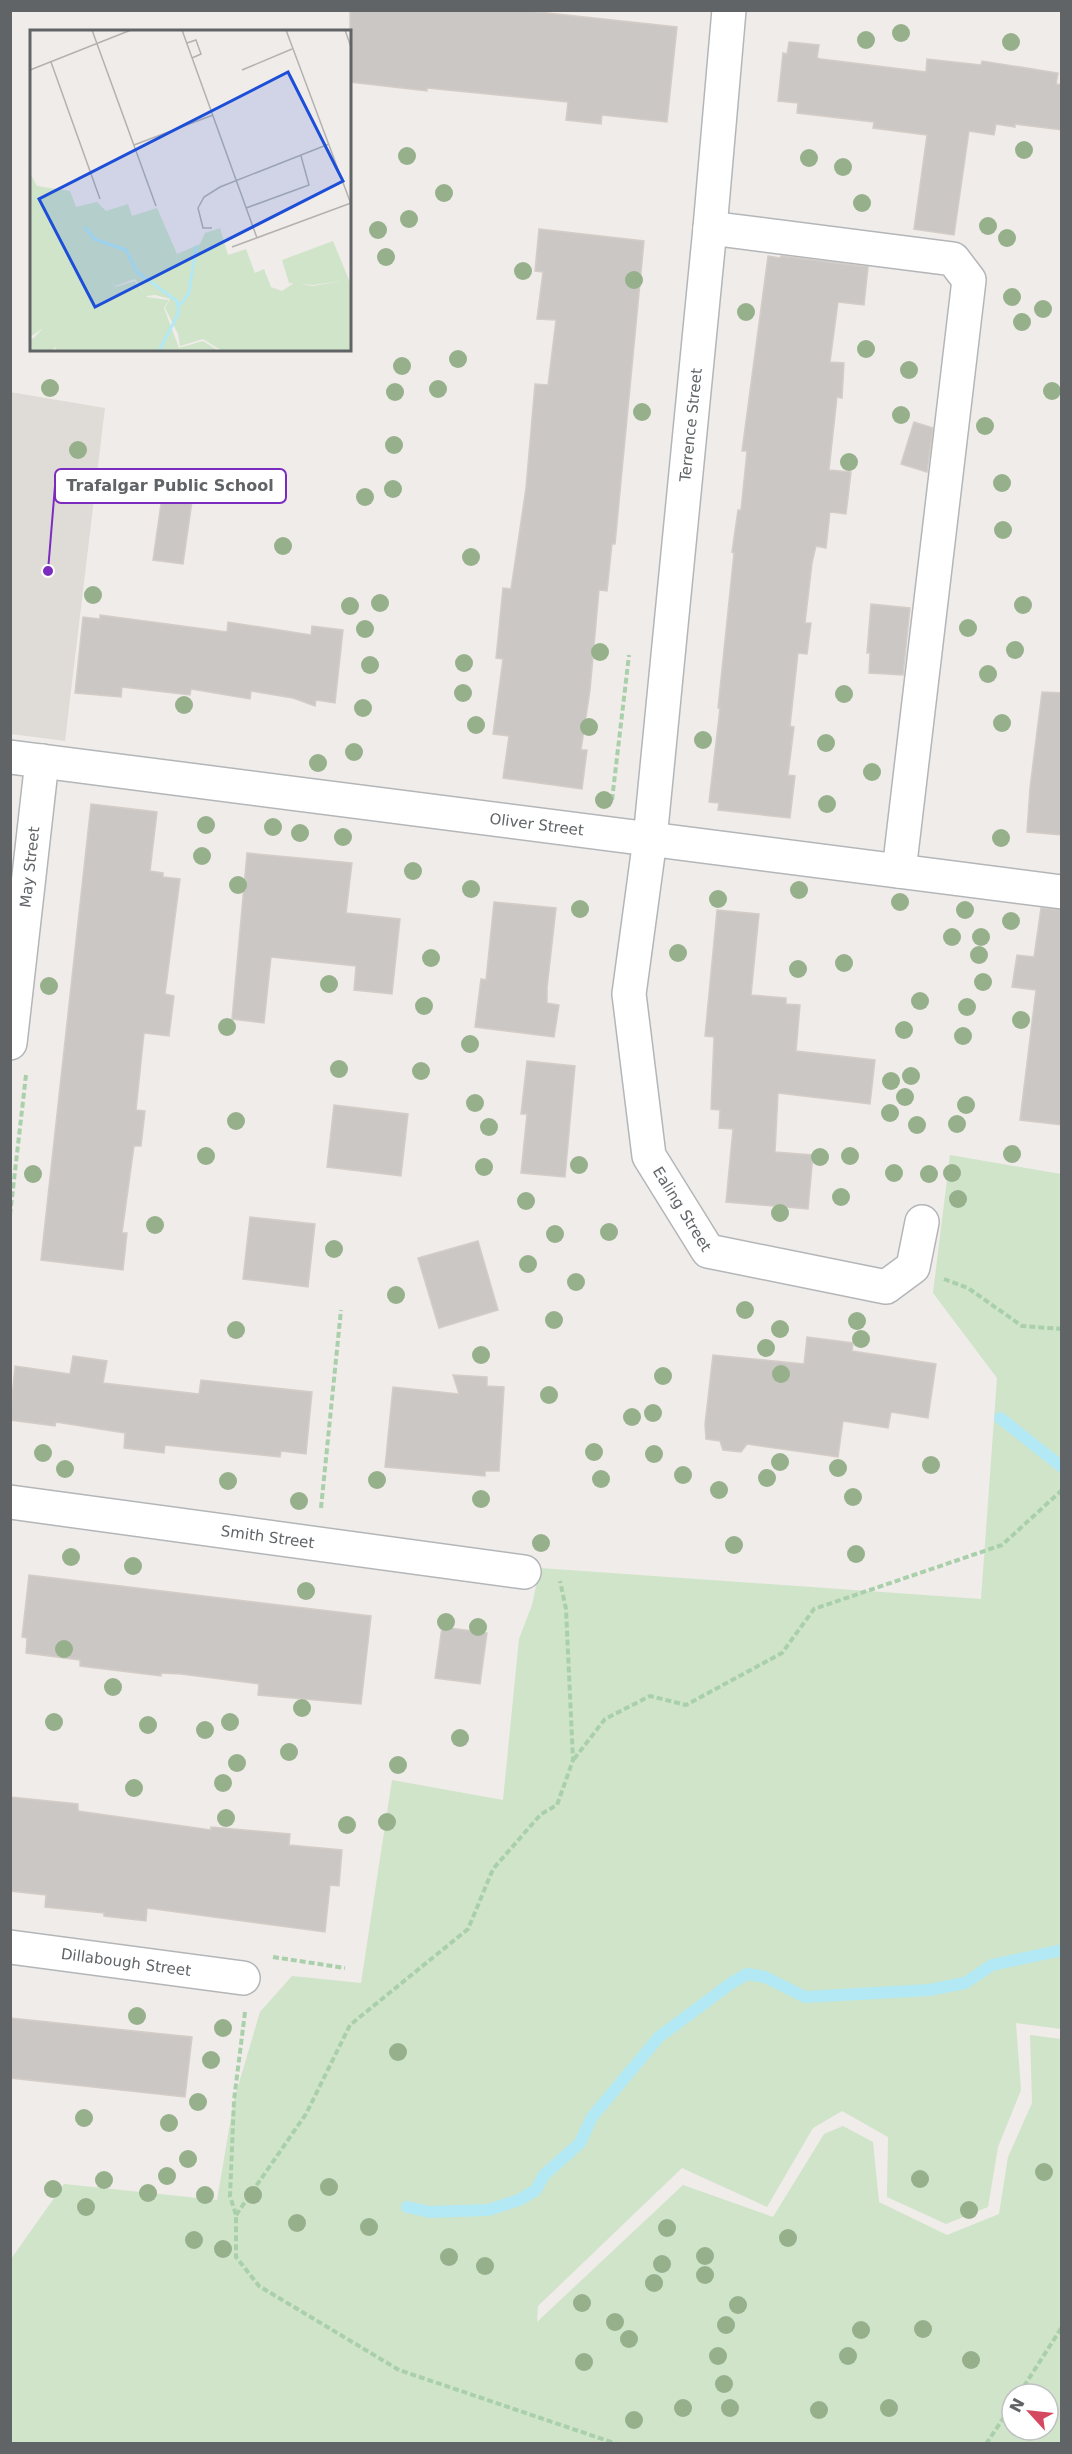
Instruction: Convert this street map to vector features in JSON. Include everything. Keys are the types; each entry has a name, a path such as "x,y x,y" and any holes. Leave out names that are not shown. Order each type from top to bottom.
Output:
{"street":[{"name":"Terrence Street","path":"650,839 729,10"},
{"path":"710,228 953,259 969,280 899,871"},
{"name":"Oliver Street","path":"26,759 1062,892"},
{"name":"May Street","path":"10,1043 26,759"},
{"name":"Ealing Street","path":"650,839 629,994 649,1156 708,1251 886,1287 913,1267"},
{"path":"913,1267 922,1222"},
{"name":"Smith Street","path":"10,1502 524,1572"},
{"name":"Dillabough Street","path":"10,1947 243,1978"}],"path":[{"path":"603,806 612,802 629,650"},
{"path":"913,1267 968,1288 1022,1326 1062,1329"},
{"path":"321,1509 341,1311"},
{"path":"236,2215 306,2115 350,2025 468,1929 493,1869 541,1814 557,1805 573,1760 605,1719 650,1696 686,1705 782,1653 814,1609 1002,1545 1062,1490"},
{"path":"559,1576 566,1609 573,1760"},
{"path":"243,1978 245,2007 234,2100 230,2196 236,2215 236,2257 259,2286 399,2370 617,2444"},
{"path":"1027,2382 1062,2327"},
{"path":"986,2444 1000,2423"}],"shaded area":[{"path":"10,392 105,408 65,741 11,734"}],"green space":[{"path":"950,1155 1061,1174 1061,2029 1016,2023 1021,2090 998,2147 988,2207 946,2224 887,2197 888,2137 842,2111 813,2128 767,2207 682,2168 538,2306 537,2322 683,2185 773,2217 824,2134 843,2126 873,2142 879,2202 947,2235 999,2214 1008,2157 1032,2103 1030,2035 1061,2039 1061,2443 11,2444 11,2259 64,2184 217,2200 234,2100 260,2012 292,1976 361,1983 392,1780 503,1800 519,1639 532,1605 540,1568 981,1599 997,1378 933,1293"}],"building":[{"path":"350,10 520,10 677,27 667,122 602,115 601,124 566,120 568,102 427,88 427,91 351,82"},
{"path":"789,42 819,45 817,58 821,59 926,72 927,59 981,65 982,61 1058,73 1056,84 1062,85 1062,130 996,124 994,135 969,131 954,235 914,229 927,135 873,128 874,122 797,113 798,103 778,101 783,53 787,54"},
{"path":"539,229 644,241 615,544 612,544 607,591 599,590 590,690 581,750 587,750 582,789 503,778 509,736 493,734 503,659 496,658 503,588 511,589 526,488 535,384 548,385 556,320 537,319 543,272 535,271"},
{"path":"768,256 868,267 864,305 838,302 830,362 844,363 842,398 837,397 829,470 851,472 846,514 830,512 826,548 816,546 812,563 805,623 811,623 807,654 798,653 790,726 794,727 788,775 795,776 790,818 718,810 719,803 709,802 720,708 718,708 734,553 732,552 738,510 741,510 747,451 742,451"},
{"path":"914,422 933,428 927,472 901,464"},
{"path":"164,483 194,487 183,564 153,560"},
{"path":"871,604 910,608 903,675 869,673 870,653 867,653"},
{"path":"100,615 227,632 228,622 311,635 312,626 343,630 335,703 316,700 315,706 293,698 251,691 250,699 191,689 190,695 122,687 121,697 75,693 83,617 100,619"},
{"path":"1042,692 1062,693 1062,835 1027,832"},
{"path":"91,804 157,812 150,871 163,873 163,877 180,879 165,994 174,996 169,1036 144,1033 136,1110 145,1111 141,1146 134,1146 122,1233 127,1233 123,1270 41,1260"},
{"path":"247,853 352,863 346,913 400,919 392,994 354,990 356,966 271,957 264,1023 232,1019"},
{"path":"494,902 556,908 547,988 547,1003 559,1005 554,1037 475,1027 481,979 486,980"},
{"path":"1041,908 1062,910 1062,1125 1020,1120 1036,990 1012,987 1017,955 1034,957"},
{"path":"717,910 759,914 751,995 786,998 786,1004 800,1005 796,1051 875,1060 870,1104 778,1093 775,1152 813,1155 808,1209 726,1202 733,1129 719,1128 720,1110 711,1109 714,1037 705,1036"},
{"path":"527,1061 575,1066 565,1177 521,1173 527,1114 521,1114"},
{"path":"334,1105 408,1114 401,1176 327,1167"},
{"path":"250,1217 315,1224 308,1287 243,1279"},
{"path":"478,1241 498,1310 439,1328 418,1258"},
{"path":"807,1337 853,1343 852,1351 936,1364 928,1418 891,1412 888,1428 843,1421 838,1457 747,1444 741,1452 723,1450 720,1441 706,1439 705,1424 713,1355 804,1364"},
{"path":"73,1356 107,1361 103,1383 199,1394 201,1380 312,1392 306,1454 281,1451 280,1457 165,1445 164,1453 124,1448 125,1433 56,1422 55,1426 10,1420 15,1366 70,1374"},
{"path":"453,1375 487,1377 487,1386 504,1387 499,1471 485,1471 485,1476 385,1467 393,1387 459,1394"},
{"path":"29,1575 371,1616 361,1704 258,1695 259,1684 181,1674 161,1673 161,1676 80,1666 80,1660 26,1653 27,1638 22,1637"},
{"path":"442,1627 487,1633 480,1684 435,1678"},
{"path":"10,1797 78,1804 78,1811 211,1830 211,1827 290,1834 289,1845 342,1850 339,1886 330,1885 325,1932 147,1908 146,1921 104,1916 104,1913 45,1907 46,1895 10,1891"},
{"path":"10,2018 192,2037 185,2097 10,2078"}],"waterway":[{"path":"1000,1418 1062,1467"},
{"path":"407,2207 430,2212 488,2210 519,2200 536,2190 544,2175 580,2143 592,2117 659,2037 747,1974 765,1977 805,1997 929,1990 965,1983 992,1965 1062,1950"}],"place":[{"name":"Trafalgar Public School","path":"48,571"}]}
